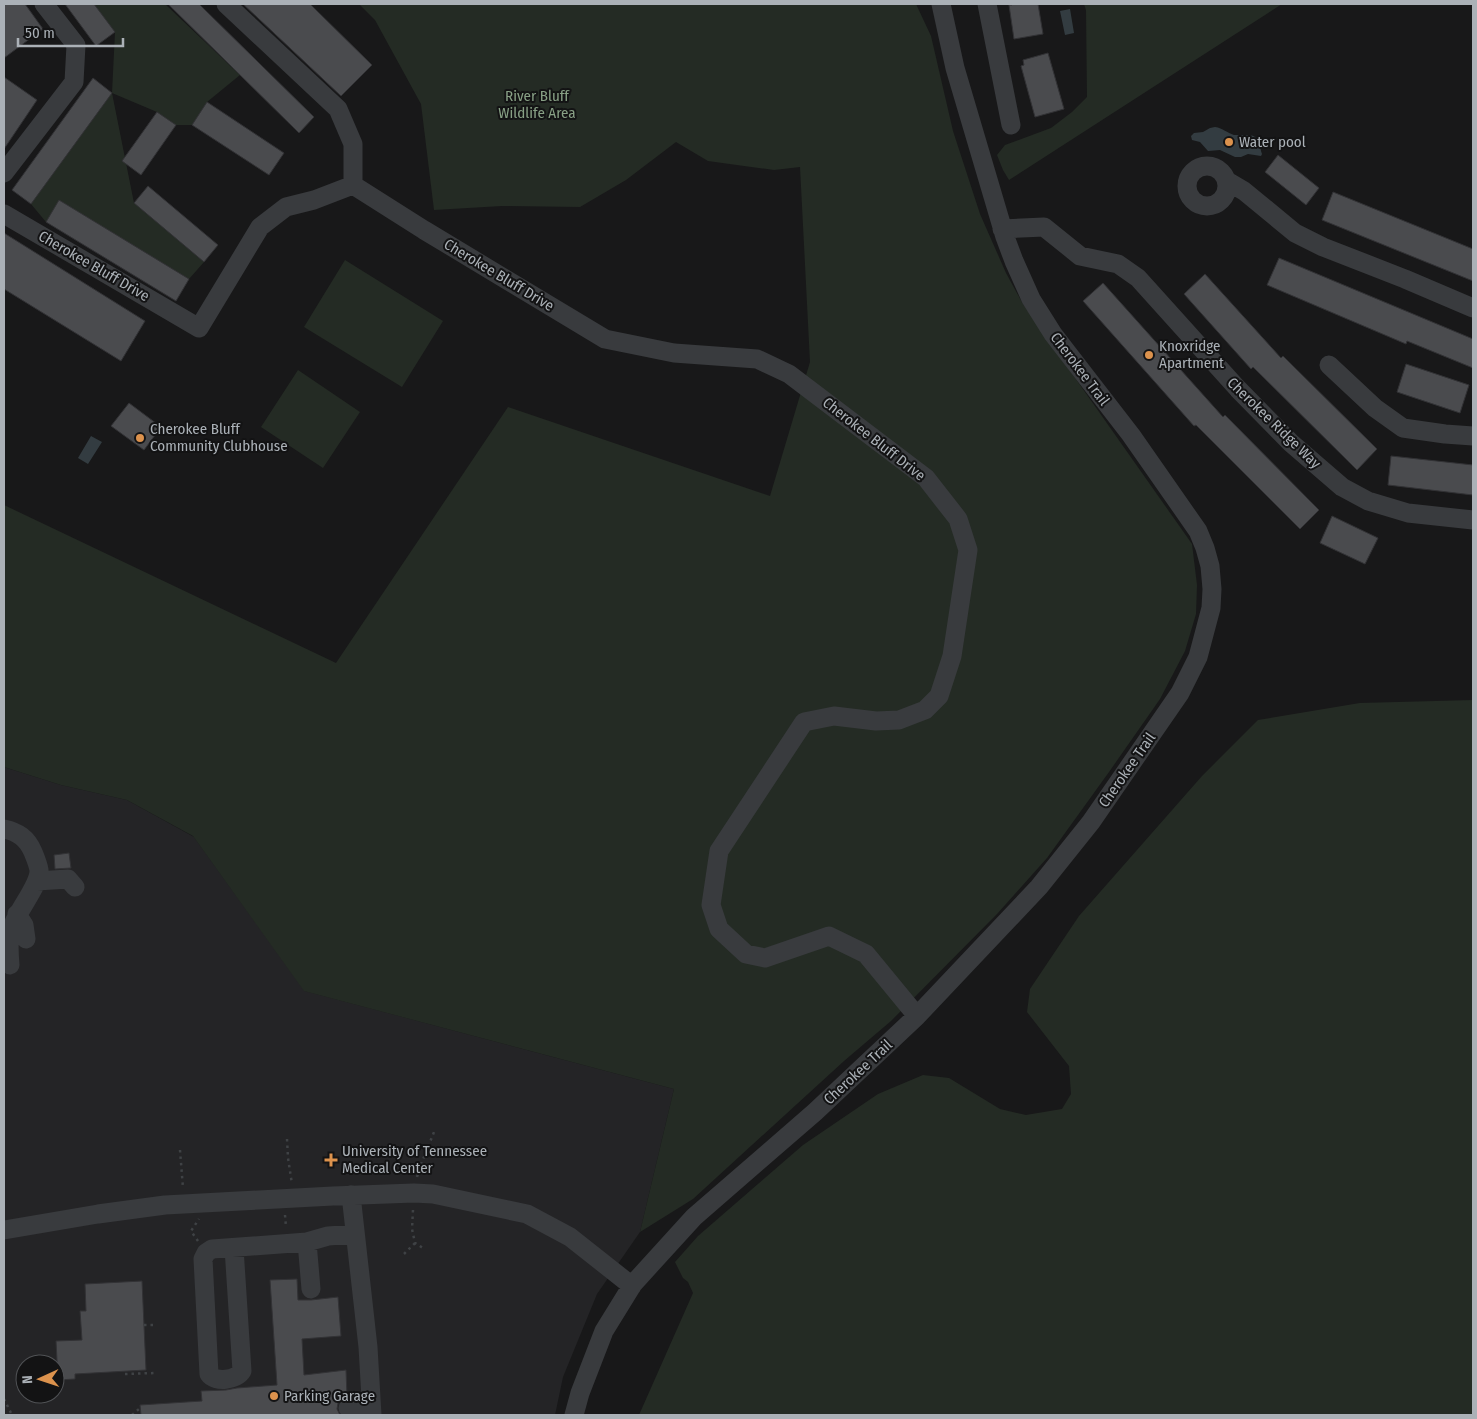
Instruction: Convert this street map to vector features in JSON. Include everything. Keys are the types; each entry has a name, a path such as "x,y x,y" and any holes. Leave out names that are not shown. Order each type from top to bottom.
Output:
{"street":[{"path":"4,173 74,82 76,45 44,4"},
{"path":"226,4 338,109 352,144 353,185"},
{"name":"Cherokee Trail","path":"574,1415 580,1393 604,1331 632,1286 694,1217 814,1112 917,1016 1039,887 1091,822 1180,693 1198,657 1211,608 1210,566 1198,531 1131,435 1053,334 1031,299 1014,261 1002,229 955,68 941,4"},
{"path":"987,4 1011,125"},
{"path":"1227,181 1244,191 1295,233 1323,247 1473,308"},
{"name":"Cherokee Bluff Drive","path":"4,214 199,328 260,227 286,207 314,200 353,185 605,339 674,353 757,359 789,374 926,478 958,519 968,550 952,656 939,696 925,710 899,720 876,721 834,716 804,722 719,851 711,905 720,929 746,954 765,958 829,936 866,954 917,1016"},
{"name":"Cherokee Ridge Way","path":"1002,229 1044,226 1080,256 1118,264 1138,278 1238,389 1278,430 1342,487 1368,501 1408,513 1473,520"},
{"path":"1329,365 1375,408 1403,428 1473,436"},
{"path":"4,829 22,836 29,843 39,870 38,881 17,914 10,931 10,965"},
{"path":"38,881 68,879 74,887"},
{"path":"17,914 24,925 26,939"},
{"path":"4,1230 166,1205 350,1195 433,1194 526,1214 570,1237 632,1286"},
{"path":"348,1408 372,1411 368,1346 350,1195"},
{"path":"234,1248 242,1371 235,1378 215,1379 209,1374 203,1259 206,1253 212,1249 307,1242 332,1246 356,1239"},
{"path":"307,1242 311,1289"}],"path":[{"path":"180,1150 183,1196"},
{"path":"191,1231 195,1237"},
{"path":"404,1254 414,1243"},
{"path":"144,1325 155,1325"},
{"path":"125,1374 155,1373"},
{"path":"4,1399 12,1415"},
{"path":"132,1415 139,1409"}],"shaded area":[{"path":"1070,9 1074,33 1065,35 1060,11"},
{"name":"Water pool","path":"1215,127 1234,135 1252,135 1257,138 1261,156 1248,154 1235,157 1220,150 1208,151 1200,142 1192,140 1191,136 1194,133 1203,132"},
{"path":"91,436 102,442 88,464 78,458"},
{"name":"University of Tennessee Medical Center","path":"4,767 61,785 127,800 194,837 305,991 674,1089 640,1232 597,1294 563,1377 555,1415 4,1415"}],"green space":[{"path":"94,4 165,4 240,75 207,102 192,125 176,125 157,112 112,93 115,32"},
{"name":"River Bluff Wildlife Area","path":"359,4 916,4 931,36 953,131 980,214 1006,273 1023,304 1192,544 1197,585 1196,614 1185,651 1160,699 1047,858 997,914 891,1021 844,1061 693,1199 640,1232 674,1089 304,991 193,836 127,800 61,785 4,767 4,505 336,663 508,407 770,496 810,362 800,167 774,170 708,161 676,142 626,180 580,207 502,206 434,210 421,104 375,20"},
{"path":"1084,4 1282,4 1009,180 997,155 1005,145 1051,128 1072,112 1087,97 1086,10"},
{"path":"112,93 134,203 204,262 189,279 59,201 46,222 31,204"},
{"path":"345,260 443,321 402,387 304,327"},
{"path":"298,370 360,412 323,468 261,427"},
{"path":"1473,700 1473,1415 639,1415 693,1293 675,1262 698,1236 803,1145 878,1094 923,1075 949,1078 1000,1109 1026,1115 1062,1109 1071,1094 1069,1066 1027,1012 1030,989 1079,916 1202,776 1258,720 1360,703"}],"building":[{"path":"4,4 25,4 43,29 4,58"},
{"path":"65,4 94,4 115,32 96,46"},
{"path":"168,4 199,4 314,117 299,133"},
{"path":"243,4 310,4 372,65 341,96"},
{"path":"1038,4 1043,34 1014,39 1009,5"},
{"path":"1048,53 1064,109 1035,117 1021,66 1024,65 1023,60"},
{"path":"4,77 37,100 4,149"},
{"path":"93,78 112,93 31,204 12,190"},
{"path":"207,102 284,153 269,175 192,125"},
{"path":"157,112 176,125 141,175 122,161"},
{"path":"1278,155 1319,188 1306,205 1265,172"},
{"path":"148,186 218,245 204,262 134,203"},
{"path":"1333,192 1473,249 1473,281 1322,220"},
{"path":"59,200 189,279 176,301 46,222"},
{"path":"4,233 145,321 121,361 4,289"},
{"path":"1279,258 1473,339 1473,368 1407,341 1406,344 1267,285"},
{"path":"1205,274 1281,358 1283,356 1377,449 1357,470 1253,367 1251,369 1184,294"},
{"path":"1103,283 1223,417 1225,415 1319,510 1300,529 1196,425 1194,426 1083,301"},
{"path":"1406,364 1469,385 1460,413 1397,392"},
{"name":"Cherokee Bluff Community Clubhouse","path":"129,403 161,427 144,450 111,426"},
{"path":"1391,456 1473,465 1473,495 1388,485"},
{"path":"1332,516 1378,538 1365,564 1320,543"},
{"path":"69,853 71,868 55,869 54,855"},
{"path":"297,1279 298,1300 338,1297 341,1336 302,1339 304,1375 346,1370 347,1397 338,1403 337,1409 340,1415 141,1415 140,1405 202,1401 201,1391 277,1385 270,1280"},
{"path":"142,1281 146,1370 75,1374 75,1379 65,1380 65,1354 57,1354 56,1341 82,1340 80,1311 86,1311 85,1284"}],"place":[{"name":"Water pool","path":"1229,142"},
{"name":"Knoxridge Apartment","path":"1149,355"},
{"name":"Cherokee Bluff Community Clubhouse","path":"140,438"},
{"name":"University of Tennessee Medical Center","path":"331,1160"},
{"name":"Parking Garage","path":"274,1396"}]}
